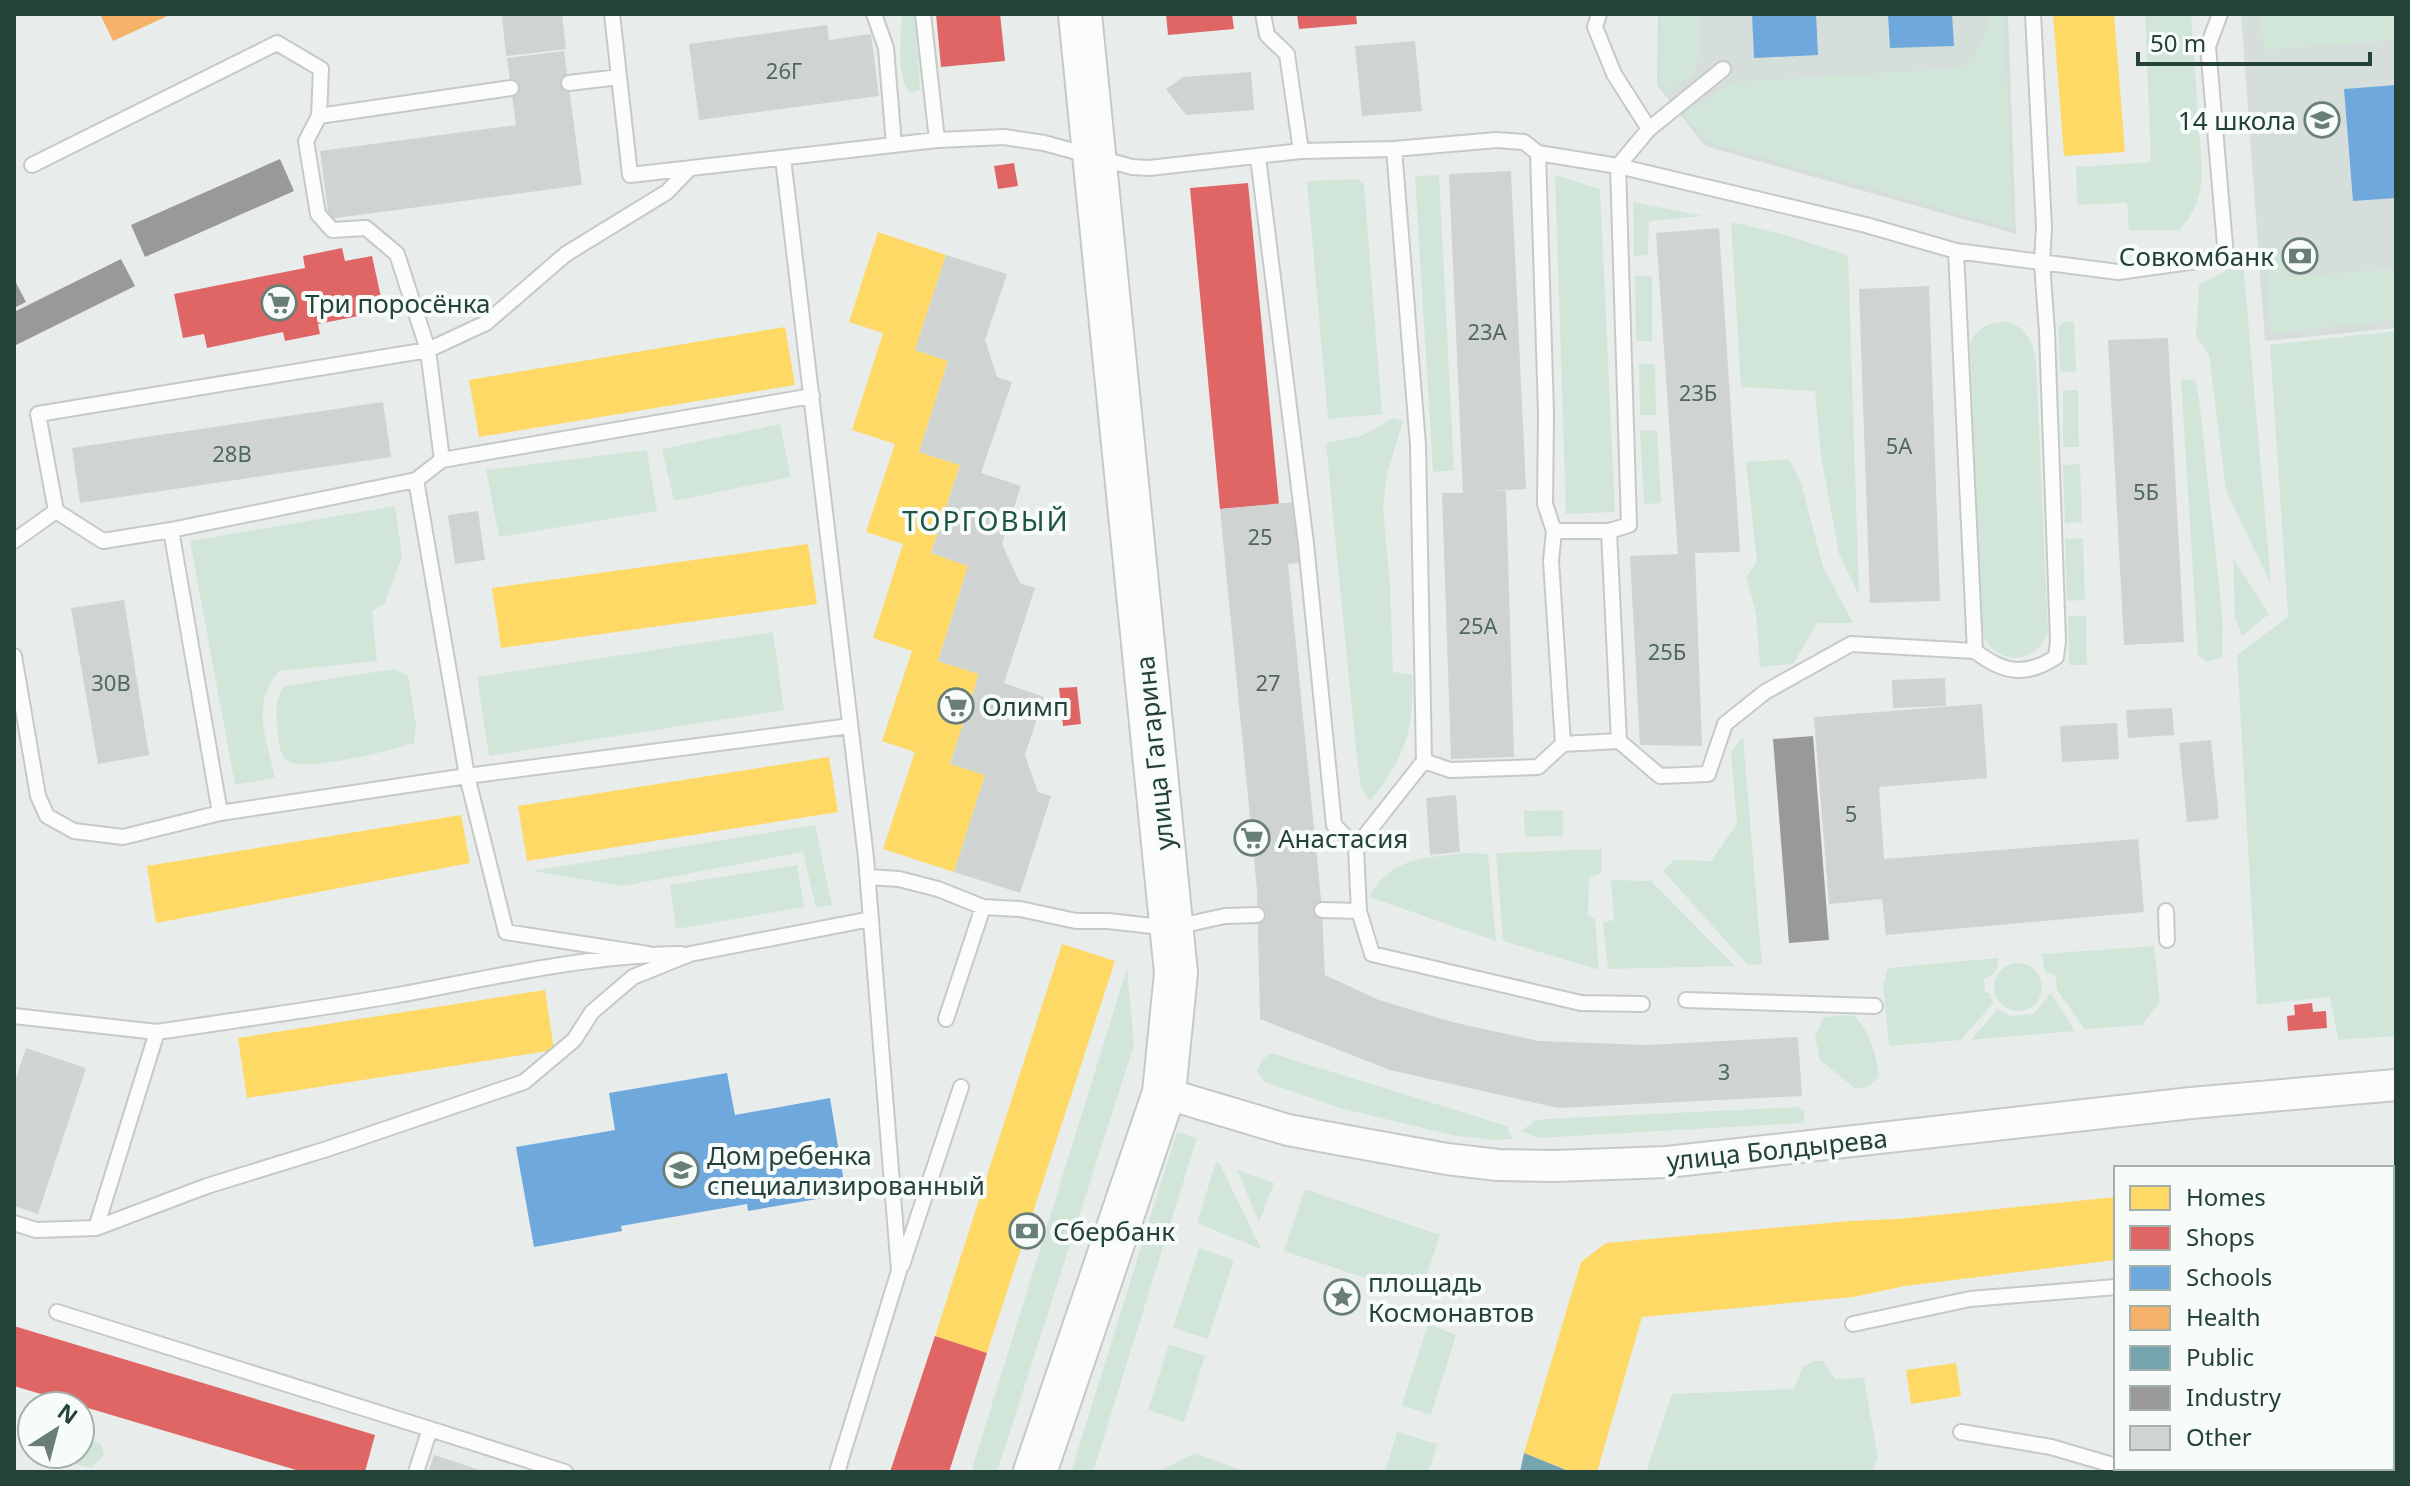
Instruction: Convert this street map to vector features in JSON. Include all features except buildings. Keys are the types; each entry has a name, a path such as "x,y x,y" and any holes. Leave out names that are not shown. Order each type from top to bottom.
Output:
{"main road":[{"name":"улица Гагарина","path":"1035,1472 1164,1093 1176,973 1080,14"}],"street":[{"name":"улица Болдырева","path":"1164,1093 1288,1130 1355,1143 1498,1165 1555,1166 1667,1162 2191,1103 2396,1085"}],"lane":[{"path":"612,14 630,175 937,140 1004,137 1024,139 1132,167 1149,168 1301,151 1394,149 1496,140 1524,142 1538,153 1618,166 1866,225 1956,251 2118,272 2226,257 2208,46 2220,14"},
{"path":"874,14 886,48 894,145"},
{"path":"923,14 937,140"},
{"path":"1263,14 1267,35 1287,54 1301,151"},
{"path":"1599,14 1595,27 1614,74 1649,129"},
{"path":"1424,761 1450,770 1538,767 1563,744 1619,741 1660,776 1708,774 1725,724 1765,692 1851,644 1975,651 1993,665 2018,671 2042,666 2056,657 2058,603 2033,14"},
{"path":"32,165 277,43 321,69 319,116 306,141 318,214 332,230 366,228 397,254 428,350 442,460"},
{"path":"1554,531 1609,531 1629,525 1618,166 1649,129 1723,69"},
{"path":"569,83 619,77"},
{"path":"319,116 511,88"},
{"path":"1394,149 1418,445 1424,761 1356,847 1359,911 1372,954 1581,1003 1642,1004"},
{"path":"1538,153 1546,414 1545,504 1554,531 1551,561 1563,744"},
{"path":"1258,157 1306,544 1334,825 1356,847"},
{"path":"783,158 868,877 899,1271"},
{"path":"690,168 667,192 566,254 486,323 428,350 38,414 56,511 103,541 416,480 442,460 812,396"},
{"path":"1956,251 1975,651"},
{"path":"416,480 467,776 506,932 648,954"},
{"path":"14,541 56,511"},
{"path":"171,530 220,813"},
{"path":"1609,531 1619,741"},
{"path":"14,656 38,796 47,816 74,831 123,837 220,813 467,776 850,726"},
{"path":"868,877 899,879 938,889 983,907 1020,909 1076,921 1170,928 1225,916 1257,915"},
{"path":"946,1019 983,907"},
{"path":"1322,910 1359,911"},
{"path":"2166,911 2167,940"},
{"path":"14,1016 157,1032 394,996 528,971 648,954 690,954 871,919"},
{"path":"14,1223 36,1230 96,1228 207,1186 524,1082 574,1040 592,1012 633,977 690,954"},
{"path":"1686,1000 1875,1006"},
{"path":"96,1228 157,1032"},
{"path":"837,1472 899,1271 961,1087"},
{"path":"1853,1324 1970,1299 2114,1287"},
{"path":"57,1312 565,1472"},
{"path":"416,1472 430,1429"},
{"path":"1961,1432 2051,1447 2114,1466"}],"shaded area":[{"path":"1658,14 2008,14 2016,234 1705,146 1657,85"},
{"name":"14 школа","path":"2241,14 2396,14 2396,328 2265,341"}],"green space":[{"path":"902,14 915,14 916,20 920,90 910,93 901,67"},
{"path":"1661,14 1698,14 1698,59 1693,75 1680,82 1668,95 1659,84"},
{"path":"1987,14 2004,14 2013,229 1708,142 1683,113 1737,82 1961,68 1982,44"},
{"path":"2145,14 2191,14 2201,188 2190,216 2179,230 2129,230 2127,203 2077,205 2076,167 2151,162"},
{"path":"2261,14 2396,14 2396,40 2264,50"},
{"path":"1439,175 1454,470 1433,472 1415,176"},
{"path":"1555,175 1600,189 1615,512 1566,514"},
{"path":"1357,179 1364,184 1382,414 1328,419 1307,181"},
{"path":"1633,202 1703,216 1649,221 1648,255 1634,256"},
{"path":"1731,222 1848,255 1859,595 1839,554 1821,456 1815,391 1741,387"},
{"path":"2284,254 2286,277 2396,269 2396,320 2271,333 2267,256"},
{"path":"2243,261 2271,584 2226,491 2209,355 2196,336 2199,285"},
{"path":"1635,276 1652,276 1652,341 1636,341"},
{"path":"2064,321 2074,322 2076,372 2060,371 2058,328"},
{"path":"2009,322 2028,336 2036,360 2048,633 2034,652 2015,658 1996,652 1982,633 1970,342 1986,326"},
{"path":"2396,331 2396,1036 2338,1040 2330,997 2257,1005 2237,655 2288,617 2270,345"},
{"path":"1639,364 1655,364 1656,415 1640,415"},
{"path":"2181,379 2195,380 2199,398 2223,622 2222,657 2207,662 2198,655"},
{"path":"2063,390 2078,390 2079,447 2063,447"},
{"path":"1393,418 1403,421 1387,474 1383,509 1393,672 1412,675 1411,712 1399,757 1370,801 1361,789 1355,741 1326,443 1361,436"},
{"path":"780,424 791,477 674,501 662,449"},
{"path":"1657,430 1661,503 1644,504 1640,431"},
{"path":"647,450 657,511 499,537 486,470"},
{"path":"1789,459 1801,483 1823,566 1853,623 1818,623 1793,664 1760,667 1756,614 1746,577 1757,561 1746,462"},
{"path":"2080,464 2082,522 2065,523 2063,465"},
{"path":"395,506 402,556 385,603 372,611 377,661 279,671 270,683 263,709 265,736 275,778 235,785 190,541"},
{"path":"2083,538 2085,600 2067,601 2065,539"},
{"path":"2233,558 2269,614 2242,636 2235,617"},
{"path":"2068,616 2086,616 2087,665 2069,665"},
{"path":"773,632 784,710 489,756 477,677"},
{"path":"394,669 408,675 416,725 414,743 330,762 297,764 285,758 279,745 276,714 284,686"},
{"path":"1743,737 1762,965 1747,964 1663,871 1674,860 1711,861 1737,824 1731,752"},
{"path":"1563,810 1563,836 1525,837 1524,811"},
{"path":"815,825 832,905 816,908 803,852 623,886 532,871"},
{"path":"1602,849 1601,874 1589,877 1588,916 1595,919 1599,970 1503,941 1496,853"},
{"path":"1488,854 1496,941 1369,897 1378,884 1399,866 1424,858"},
{"path":"797,865 804,907 676,929 670,885"},
{"path":"1611,880 1651,881 1735,966 1608,969 1603,922 1614,920"},
{"path":"2154,946 2160,1002 2142,1025 2085,1029 2057,990 2055,974 2045,973 2042,954"},
{"path":"1998,958 1995,971 1984,979 1985,993 1989,993 1993,1003 1961,1040 1889,1046 1883,985 1888,968"},
{"path":"2018,963 2035,970 2042,987 2035,1004 2018,1011 2001,1004 1994,987 2001,970"},
{"path":"1127,968 1134,1045 997,1472 971,1472"},
{"path":"2051,993 2075,1031 1971,1040 1998,1009 2010,1016 2033,1014"},
{"path":"1824,1017 1856,1017 1872,1045 1879,1077 1867,1087 1856,1089 1820,1060 1815,1036"},
{"path":"1271,1053 1507,1126 1512,1139 1456,1136 1340,1108 1265,1082 1257,1071 1263,1059"},
{"path":"1799,1107 1805,1112 1803,1123 1538,1138 1522,1131 1534,1121 1544,1119"},
{"path":"1177,1132 1197,1138 1093,1472 1071,1472"},
{"path":"1216,1162 1220,1164 1261,1249 1197,1223"},
{"path":"1237,1170 1274,1183 1259,1222"},
{"path":"1305,1189 1440,1235 1420,1296 1284,1251"},
{"path":"1199,1248 1234,1260 1208,1339 1173,1328"},
{"path":"1428,1324 1456,1335 1431,1415 1402,1405"},
{"path":"1169,1344 1205,1356 1184,1422 1148,1410"},
{"path":"1814,1361 1823,1361 1835,1379 1864,1378 1878,1458 1872,1472 1646,1472 1672,1394 1794,1389 1803,1367"},
{"path":"1397,1432 1437,1444 1429,1472 1385,1472"},
{"path":"96,1442 101,1444 104,1455 96,1463"},
{"path":"1195,1453 1241,1470 1157,1472"}],"place":[{"name":"14 школа","path":"2322,120"},
{"name":"Совкомбанк","path":"2300,256"},
{"name":"Три поросёнка","path":"279,303"},
{"name":"Олимп","path":"956,706"},
{"name":"Анастасия","path":"1252,838"},
{"name":"Дом ребенка специализированный","path":"681,1170"},
{"name":"Сбербанк","path":"1027,1231"},
{"name":"площадь Космонавтов","path":"1342,1297"}],"district":[{"name":"ТОРГОВЫЙ","path":"986,520"}]}
